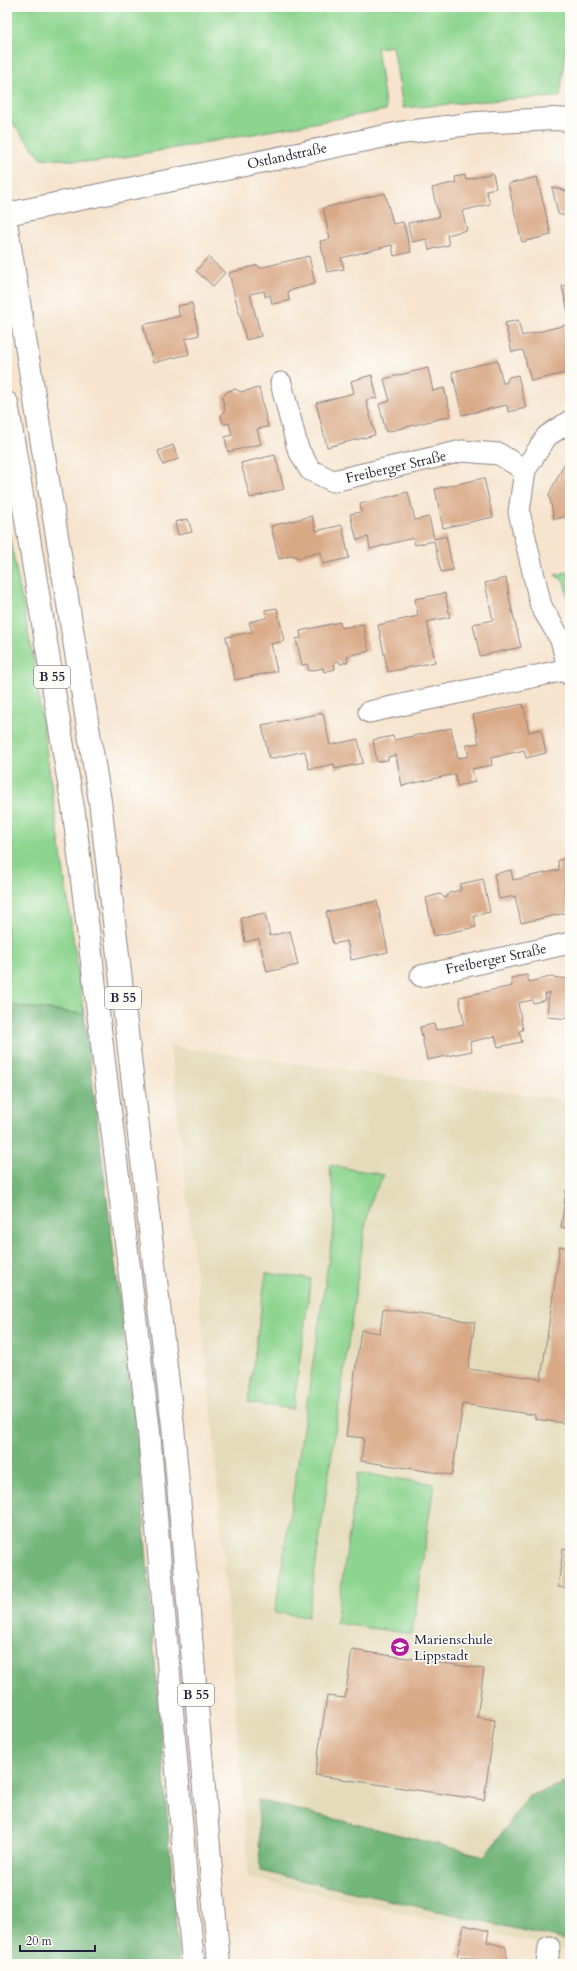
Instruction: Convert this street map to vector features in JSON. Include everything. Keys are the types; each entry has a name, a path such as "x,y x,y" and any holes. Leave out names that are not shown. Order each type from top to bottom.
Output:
{"main road":[{"name":"Ostlandstraße","path":"7,214 400,133 477,123 553,119 570,120"},
{"name":"B 55","path":"7,228 101,809 173,1426 219,1964"},
{"name":"B 55","path":"7,403 74,814 148,1424 193,1964"}],"street":[{"name":"Freiberger Straße","path":"281,383 298,449 310,470 333,481 462,451 499,454 524,470"},
{"path":"369,712 569,672 561,640 541,606 519,512 524,470 547,436 570,421"},
{"name":"Freiberger Straße","path":"421,976 570,943"}],"shaded area":[{"name":"Marienschule Lippstadt","path":"170,1046 570,1101 570,1951 249,1878 212,1416"}],"green space":[{"path":"7,7 570,7 570,19 560,97 510,99 403,108 393,46 377,48 386,110 97,162 41,158 8,118"},
{"path":"7,523 33,657 84,1014 7,1005"},
{"path":"570,571 570,609 564,581 555,575"},
{"path":"7,1005 84,1014 138,1448 179,1964 7,1964"},
{"path":"329,1165 384,1175 371,1199 365,1227 308,1617 275,1612 334,1224 334,1196"},
{"path":"266,1273 311,1279 293,1409 248,1403"},
{"path":"358,1473 434,1484 412,1634 336,1623"},
{"path":"570,1781 570,1941 260,1871 258,1800 485,1856 529,1796"}],"building":[{"path":"493,173 496,188 486,190 490,204 462,211 467,230 447,235 449,245 429,250 427,239 412,242 408,223 439,217 432,188 456,182 455,177 465,175 466,180"},
{"path":"537,177 551,235 522,242 508,184"},
{"path":"552,187 570,192 570,217 558,214"},
{"path":"385,193 393,224 403,222 411,252 394,256 392,245 341,258 344,269 327,272 320,241 330,239 323,208"},
{"path":"309,256 315,284 288,291 289,301 272,304 270,295 265,297 264,291 250,294 261,336 246,340 229,273 258,265 259,268"},
{"path":"208,257 225,273 213,286 196,271"},
{"path":"570,284 570,316 569,316 562,286"},
{"path":"192,303 199,335 185,339 189,354 153,363 143,325 180,316 177,306"},
{"path":"518,320 522,336 570,324 570,372 531,381 523,350 512,352 505,323"},
{"path":"497,360 503,383 506,383 509,377 518,375 526,408 508,412 507,405 462,415 452,372"},
{"path":"428,368 433,391 444,388 451,416 386,432 379,404 390,401 384,379"},
{"path":"372,375 377,398 366,400 375,435 327,447 316,403 354,393 351,381"},
{"path":"259,388 268,427 257,429 261,444 228,452 225,437 232,435 229,423 225,424 222,421 221,414 225,410 222,397 228,391 235,389 241,392"},
{"path":"173,445 178,459 163,465 158,451"},
{"path":"275,455 284,489 250,498 241,463"},
{"path":"570,462 570,516 554,519 549,494 565,463"},
{"path":"484,478 493,517 443,528 435,489"},
{"path":"408,492 415,520 429,517 434,539 446,536 453,570 441,572 434,541 415,545 413,538 370,549 368,537 357,540 350,514 361,512 360,504"},
{"path":"312,516 316,531 342,525 349,558 323,564 321,552 298,558 293,555 279,559 271,526"},
{"path":"188,519 192,532 178,535 175,522"},
{"path":"506,578 521,647 480,656 473,624 493,620 485,583"},
{"path":"445,593 450,617 427,622 435,662 388,672 378,625 418,616 415,599"},
{"path":"277,608 284,641 271,644 277,671 235,680 226,637 252,632 249,622 266,618 265,610"},
{"path":"340,622 341,628 363,624 369,651 347,656 348,662 340,664 339,661 334,662 335,669 324,672 323,668 309,671 307,664 302,665 296,639 301,638 300,631"},
{"path":"523,704 529,732 541,729 546,753 526,758 524,750 491,758 492,765 472,769 475,782 457,786 455,774 402,786 396,755 388,757 388,760 377,762 373,740 393,736 394,740 451,728 458,758 469,756 466,745 479,743 473,715"},
{"path":"323,713 330,745 358,739 363,763 335,769 334,764 309,769 305,751 269,759 262,725"},
{"path":"570,858 570,884 564,886 570,912 521,923 515,896 499,899 494,874 511,870 513,880 559,870 558,860"},
{"path":"483,879 490,912 474,916 476,927 434,936 426,898 440,894 445,898 449,893 461,890 460,884"},
{"path":"377,901 388,952 351,960 347,941 333,944 326,912"},
{"path":"265,913 270,936 290,931 298,965 267,972 259,939 245,942 241,918"},
{"path":"527,975 529,982 550,977 570,979 570,1019 547,1017 549,992 545,994 546,1000 533,1003 532,1000 518,1003 523,1030 519,1031 522,1042 498,1047 495,1036 470,1042 472,1051 427,1060 420,1027 434,1024 436,1030 464,1024 459,997 512,986 511,978"},
{"path":"566,1190 570,1191 570,1229 561,1227"},
{"path":"560,1246 570,1248 570,1424 535,1419 535,1415 463,1404 452,1475 361,1461 364,1438 346,1436 361,1330 380,1333 383,1309 475,1322 468,1369 541,1379"},
{"path":"563,1549 570,1550 570,1589 558,1587"},
{"path":"352,1650 484,1669 477,1717 495,1720 484,1800 315,1775 327,1696 345,1698"},
{"path":"464,1925 489,1931 487,1942 506,1947 508,1964 474,1964 474,1959 457,1956"}],"place":[{"name":"Marienschule Lippstadt","path":"400,1647"}]}
